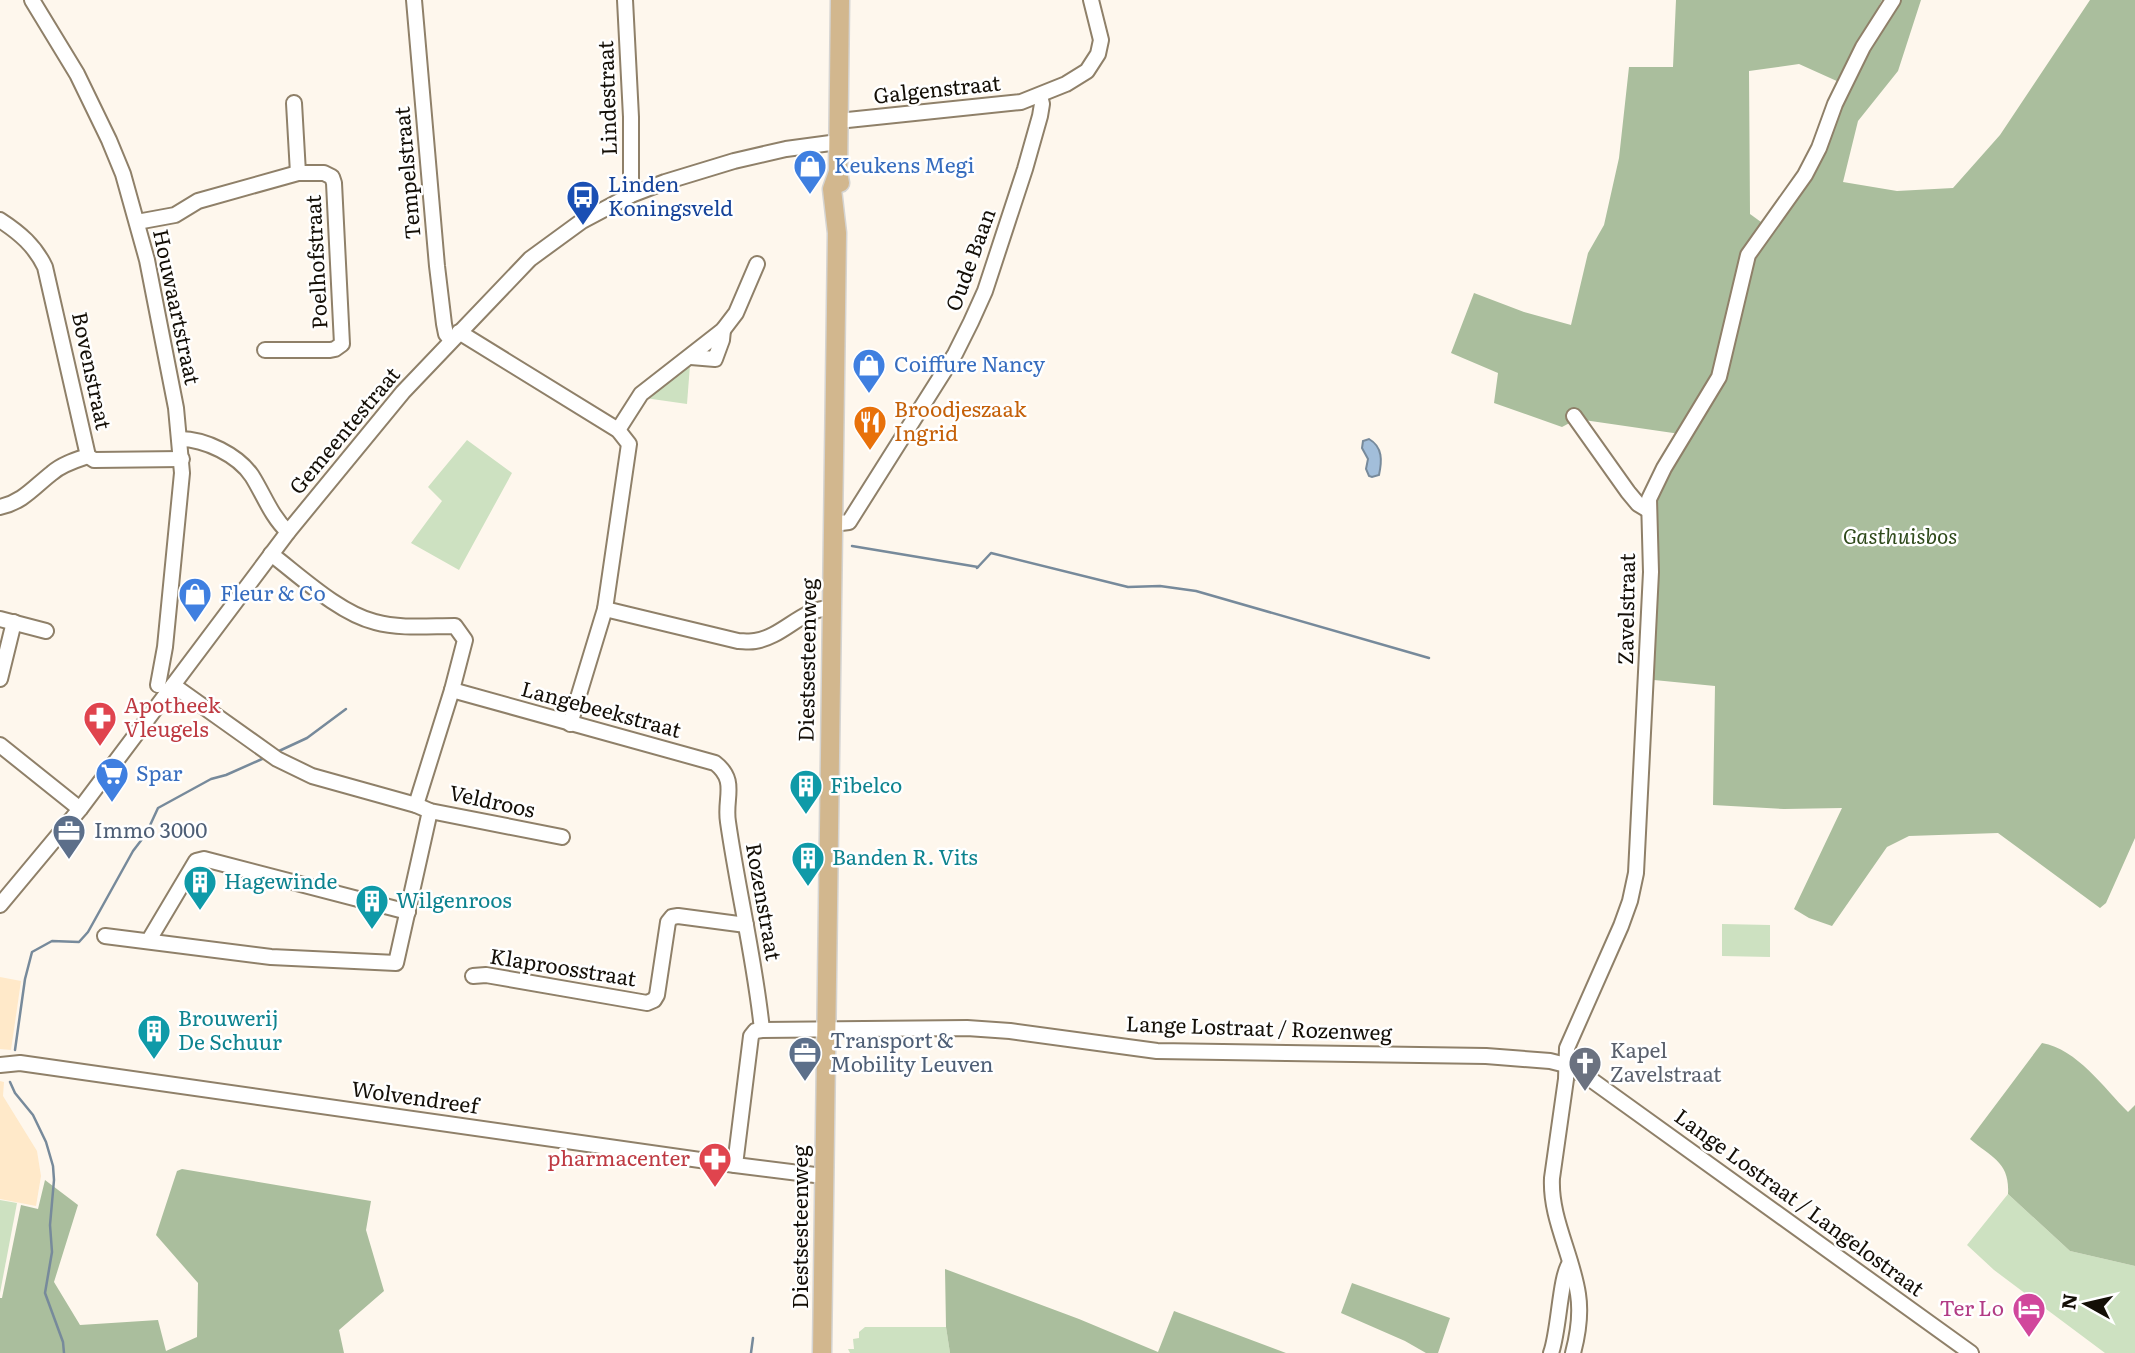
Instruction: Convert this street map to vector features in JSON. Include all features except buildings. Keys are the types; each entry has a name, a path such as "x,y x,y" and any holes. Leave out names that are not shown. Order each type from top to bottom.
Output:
{"main road":[{"name":"Diestsesteenweg","path":"822,1353 837,220 832,206 832,189 838,172 839,0"}],"street":[{"name":"Houwaartstraat","path":"32,0 77,75 123,174 137,222 157,313 182,459 165,647 158,685"},
{"name":"Tempelstraat","path":"414,0 440,289 446,334 454,336"},
{"name":"Lindestraat","path":"625,0 631,195"},
{"path":"1040,96 1087,71 1094,63 1101,40 1091,0"},
{"name":"Zavelstraat","path":"1573,1353 1579,1309 1578,1295 1556,1216 1552,1190 1569,1041 1621,926 1636,873 1650,584 1648,510 1655,485 1719,377 1748,255 1805,175 1863,47 1893,0"},
{"name":"Galgenstraat","path":"838,121 1021,102 1040,96"},
{"name":"Oude Baan","path":"832,524 849,522 955,354 971,322 985,291 1025,169 1040,116 1040,96"},
{"name":"Poelhofstraat","path":"294,103 298,173"},
{"name":"Gemeentestraat","path":"0,905 80,809 288,532 403,392 530,259 582,221 631,195 712,167 786,149 838,142"},
{"name":"Poelhofstraat","path":"137,222 175,215 198,201 298,173 324,173 331,177 334,183 341,344 330,350 265,350"},
{"name":"Bovenstraat","path":"0,220 26,239 46,267 88,456 94,460 182,459"},
{"path":"618,430 641,394 723,330 736,313 757,264"},
{"path":"454,336 618,430 629,444 605,608 570,723"},
{"path":"1574,416 1628,492 1638,504 1648,510"},
{"path":"180,439 204,443 240,463 249,473 276,519 288,532"},
{"path":"0,507 14,504 30,494 54,471 88,456"},
{"path":"271,554 338,604 372,622 392,626 456,626 465,640 416,805"},
{"path":"605,608 738,641 755,641 819,608 831,608"},
{"path":"0,679 7,621 46,631"},
{"path":"165,647 168,657 184,672"},
{"name":"Veldroos","path":"173,685 277,759 312,776 430,811 562,837"},
{"name":"Langebeekstraat","path":"452,690 715,763 725,771 729,781"},
{"path":"0,745 80,809"},
{"name":"Rozenstraat","path":"729,781 727,819 762,1030"},
{"path":"104,936 271,957 396,963 430,811"},
{"path":"149,940 196,861 204,859 408,912"},
{"name":"Klaproosstraat","path":"473,975 647,1003 657,995 668,922 672,917 746,925"},
{"path":"734,1165 751,1036 755,1031 762,1030 825,1028"},
{"name":"Lange Lostraat / Rozenweg","path":"825,1028 992,1030 1157,1051 1486,1056 1550,1061 1566,1065"},
{"name":"Wolvendreef","path":"0,1065 20,1063 734,1165 823,1175"},
{"name":"Lange Lostraat / Langelostraat","path":"1566,1065 1586,1076 1971,1353"},
{"name":"Zavelstraat","path":"1551,1353 1563,1292 1564,1270 1570,1263"}],"shaded area":[{"path":"0,977 21,981 11,1050 0,1049"},
{"path":"0,1081 4,1082 3,1096 37,1151 41,1176 36,1206 0,1199"}],"green space":[{"name":"Gasthuisbos","path":"1676,0 1882,0 1839,82 1799,64 1749,71 1750,214 1772,230 1816,172 1836,108 1889,0 1921,0 1898,71 1858,121 1843,182 1897,191 1953,188 2000,135 2090,0 2135,0 2135,838 2106,903 2100,908 1998,833 1909,836 1887,847 1832,926 1794,909 1842,808 1784,809 1713,805 1715,686 1654,680 1657,493 1687,435 1577,419 1562,427 1494,403 1498,373 1451,353 1474,293 1524,312 1571,325 1588,253 1604,225 1619,158 1629,67 1673,67"},
{"path":"690,365 687,404 645,398"},
{"path":"467,440 512,473 459,570 411,543 442,501 428,487"},
{"path":"1722,924 1770,925 1770,957 1722,956"},
{"path":"2042,1043 2067,1053 2078,1061 2128,1112 2135,1105 2135,1266 2070,1251 2008,1194 2003,1168 1970,1139"},
{"path":"182,1169 371,1201 366,1230 384,1291 339,1330 344,1353 0,1353 0,1298 21,1205 38,1209 45,1180 78,1205 54,1282 80,1325 158,1320 166,1351 197,1337 198,1283 156,1235 177,1171"},
{"path":"2008,1194 2070,1251 2135,1266 2135,1353 2105,1353 1994,1270 1967,1245"},
{"path":"0,1200 17,1203 0,1293"},
{"path":"945,1269 1158,1352 1174,1311 1286,1353 950,1353 946,1327"},
{"path":"1352,1283 1450,1318 1438,1353 1426,1353 1341,1313"},
{"path":"865,1327 946,1327 950,1353 850,1353 848,1349 854,1349 853,1339 859,1338 859,1332"}],"water":[{"path":"1369,439 1377,446 1381,460 1379,475 1372,477 1366,469 1368,459 1362,448 1363,441"}],"waterway":[{"path":"852,546 978,567"},
{"path":"977,568 991,553 1128,587 1160,586 1196,591 1429,658"},
{"path":"279,751 307,738 346,709"},
{"path":"15,1050 25,979 32,952 52,941 79,942 88,932 133,851 146,834 158,808 211,779 262,759"},
{"path":"10,1082 15,1093 33,1115 46,1142 53,1166 50,1225 52,1252 45,1293 63,1342 64,1353"},
{"path":"751,1353 753,1338"}],"place":[{"name":"Keukens Megi","path":"810,196"},
{"name":"Linden Koningsveld","path":"583,227"},
{"name":"Coiffure Nancy","path":"869,395"},
{"name":"Broodjeszaak Ingrid","path":"870,452"},
{"name":"Fleur & Co","path":"195,624"},
{"name":"Apotheek Vleugels","path":"100,748"},
{"name":"Spar","path":"112,804"},
{"name":"Fibelco","path":"806,816"},
{"name":"Immo 3000","path":"69,861"},
{"name":"Banden R. Vits","path":"808,888"},
{"name":"Hagewinde","path":"200,912"},
{"name":"Wilgenroos","path":"372,931"},
{"name":"Brouwerij De Schuur","path":"154,1061"},
{"name":"Transport & Mobility Leuven","path":"805,1083"},
{"name":"Kapel Zavelstraat","path":"1585,1093"},
{"name":"pharmacenter","path":"715,1189"},
{"name":"Ter Lo","path":"2029,1339"}]}
